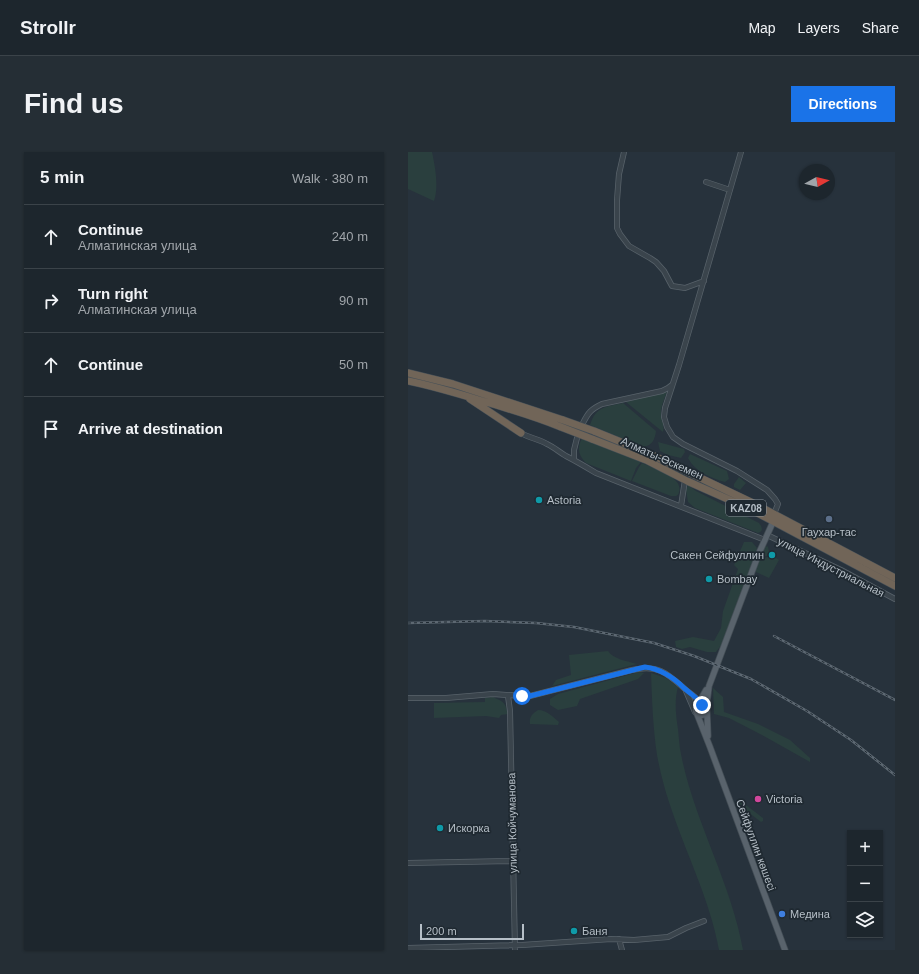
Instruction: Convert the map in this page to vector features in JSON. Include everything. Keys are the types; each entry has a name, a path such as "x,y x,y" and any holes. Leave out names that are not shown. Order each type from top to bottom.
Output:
{"highway":[{"name":"Алматы-Өскемен","path":"408,373 453,384 502,399 562,423 592,439 646,460 685,480 730,500 895,586"},
{"name":"Алматы-Өскемен","path":"408,381 424,384 548,421 594,431 648,453 753,503 895,578"},
{"path":"467,397 521,433"}],"main road":[{"path":"710,747 701,708 758,553 773,522"},
{"path":"701,708 706,702 709,686"},
{"path":"701,708 710,747"},
{"name":"Сейфуллин көшесі","path":"710,747 785,950"}],"street":[{"path":"624,152 620,174 618,200 618,228 620,234 629,246 656,262 664,271 672,286 685,288 704,281"},
{"path":"741,152 704,281 665,408 664,417 667,427 673,437 683,444 737,471 767,490 778,504 774,514"},
{"path":"706,182 730,190"},
{"path":"583,423 590,411 602,404 658,392 672,385"},
{"path":"521,433 527,437 547,444 574,460 574,450 577,438"},
{"name":"улица Индустриальная","path":"574,460 596,473 766,537 834,567 895,599"},
{"path":"681,506 685,480"},
{"path":"408,698 446,698 493,694 530,696 645,667 664,672 684,688 701,708"},
{"path":"684,688 688,695 701,708"},
{"name":"улица Койчуманова","path":"508,696 510,720 515,948"},
{"path":"408,863 513,861"},
{"path":"408,948 515,948 571,941 619,939 634,940 668,937 704,921"},
{"path":"619,939 622,950"}],"green space":[{"path":"408,152 432,152 436,183 434,201 408,189"},
{"path":"667,391 661,410 664,427 663,432 626,402"},
{"path":"623,403 656,431 655,437 650,445 641,446 590,425 595,414 602,408"},
{"path":"582,438 641,462 636,468 631,481 586,463 581,457 579,451 579,445"},
{"path":"658,442 684,449 685,452 681,458 668,455 660,451"},
{"path":"690,454 727,471 729,479 725,482 699,471 688,458"},
{"path":"642,463 660,470 677,482 679,487 678,495 671,496 632,481"},
{"path":"739,477 746,483 740,490 734,487 734,484"},
{"path":"688,485 696,491 759,523 762,530 758,533 695,508 688,502 686,490"},
{"path":"744,542 752,542 757,548 756,554 722,644 716,652 707,652 690,647 682,649 676,647 675,641 693,637 714,641 721,628 723,611 738,569 734,565"},
{"path":"767,546 770,555 759,558 763,549"},
{"path":"773,556 779,560 769,578 756,572 755,570 758,560"},
{"path":"608,651 617,658 637,664 552,686 556,680 571,675 569,655"},
{"path":"639,672 644,673 638,679 580,699 577,706 558,710 550,705 550,699 558,694"},
{"path":"651,673 666,678 678,687 676,714 680,751 694,803 730,900 743,950 719,950 710,912 675,821 662,779 657,755"},
{"path":"713,688 723,697 724,712 758,724 790,740 810,758 810,762 729,718 714,714"},
{"path":"493,697 504,703 508,714 501,715 499,718 486,716 434,718 434,703 485,702 485,698"},
{"path":"538,710 550,714 559,722 558,725 530,724 531,716"},
{"path":"738,799 763,818 763,821 761,822 740,806 737,800"}],"railway":[{"path":"408,623 485,621 536,623 574,627 654,643 694,656 751,679 807,711 851,740 895,775"},
{"path":"774,636 895,700"}],"place":[{"name":"Astoria","path":"539,500"},
{"name":"Гаухар-тас","path":"829,519"},
{"name":"Сакен Сейфуллин","path":"772,555"},
{"name":"Bombay","path":"709,579"},
{"name":"Victoria","path":"758,799"},
{"name":"Искоркa","path":"440,828"},
{"name":"Медина","path":"782,914"},
{"name":"Баня","path":"574,931"}],"route":[{"path":"522,696 530,696 645,667 664,672 704,705 702,705"}]}
